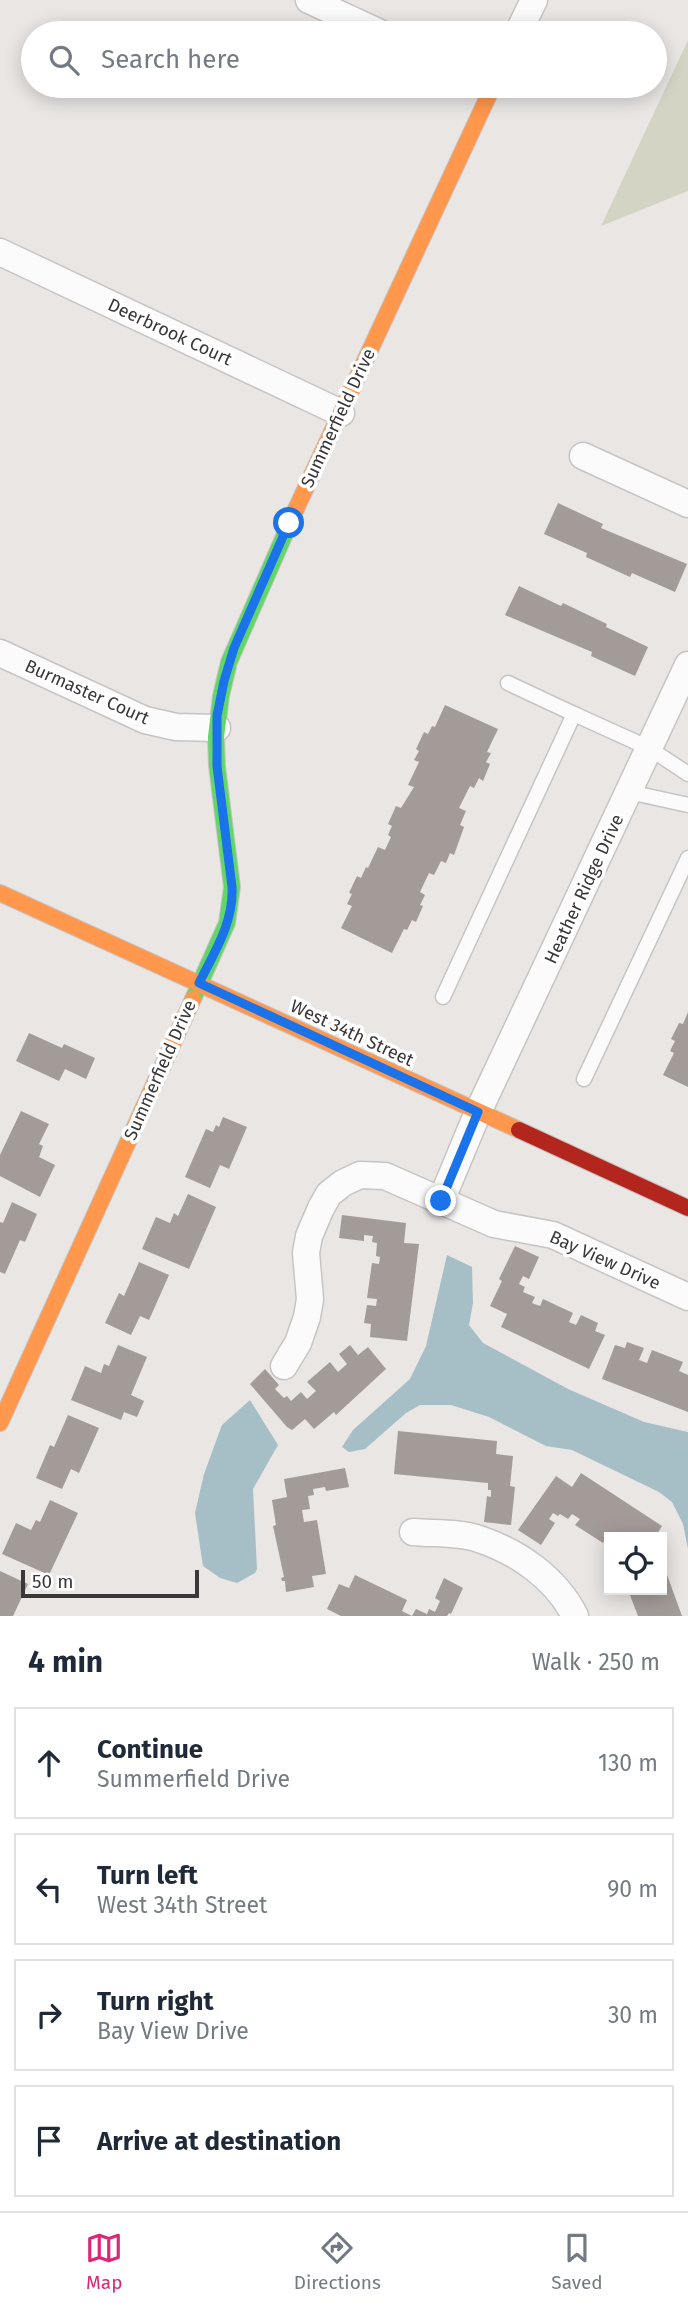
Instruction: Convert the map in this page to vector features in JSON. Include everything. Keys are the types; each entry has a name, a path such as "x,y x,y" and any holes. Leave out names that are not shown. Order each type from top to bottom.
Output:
{"street":[{"path":"309,0 354,21"},
{"path":"524,21 534,0"},
{"name":"Summerfield Drive","path":"0,1423 226,928 232,893 217,766 217,728 221,696 234,648 487,98"},
{"name":"Deerbrook Court","path":"0,252 341,413"},
{"path":"583,456 688,504"},
{"name":"Burmaster Court","path":"0,653 145,720 176,727 217,728"},
{"name":"Heather Ridge Drive","path":"478,1112 688,665"},
{"name":"West 34th Street","path":"0,894 688,1208"},
{"path":"441,1201 478,1112"},
{"name":"Bay View Drive","path":"284,1366 298,1343 307,1317 310,1299 306,1253 309,1236 325,1200 336,1187 360,1175 386,1176 494,1224 553,1236 688,1297"},
{"path":"413,1532 477,1538 519,1557 554,1584 575,1616"}],"lane":[{"path":"508,683 649,748 688,774"},
{"path":"443,997 574,714"},
{"path":"629,792 688,805"},
{"path":"584,1079 688,858"}],"green space":[{"path":"688,40 688,191 601,226 661,98 667,98 667,85"}],"water":[{"path":"447,1255 472,1267 473,1303 469,1325 483,1343 568,1389 644,1422 688,1432 688,1549 683,1524 672,1502 659,1492 572,1450 546,1446 489,1417 451,1405 420,1405 406,1413 365,1449 349,1452 342,1447 353,1430 410,1379 426,1346"},
{"path":"250,1400 278,1445 253,1489 257,1569 255,1573 237,1583 220,1578 203,1566 195,1513 204,1474 222,1425"}],"building":[{"path":"558,503 603,524 601,528 687,564 675,592 632,573 630,577 586,557 587,553 544,534"},
{"path":"519,586 561,606 563,603 648,647 635,676 591,656 592,652 505,615"},
{"path":"445,705 498,729 487,752 491,753 486,762 490,764 483,781 479,778 474,788 470,786 459,808 466,811 460,825 464,827 454,855 450,853 446,863 441,861 434,875 429,873 420,892 425,895 416,922 412,920 407,930 404,929 392,953 341,928 352,906 347,904 357,876 361,878 378,847 385,850 391,837 388,835 392,826 388,824 396,806 401,808 414,787 408,785 419,762 414,760 419,751 416,749 424,732 428,734 432,726 435,727"},
{"path":"688,1012 688,1087 663,1075 674,1053 670,1051 675,1041 671,1039 679,1023 683,1024"},
{"path":"29,1033 62,1048 64,1044 95,1058 86,1079 65,1069 59,1081 16,1061"},
{"path":"21,1111 49,1124 39,1144 43,1146 39,1157 55,1165 40,1197 0,1176 0,1155"},
{"path":"223,1117 247,1127 229,1169 220,1165 210,1188 185,1177 206,1129 213,1132 216,1125 219,1127"},
{"path":"188,1194 216,1207 189,1269 142,1249 156,1217 170,1223 174,1213 178,1216"},
{"path":"12,1202 37,1214 25,1242 20,1240 5,1274 0,1272 0,1222 3,1223"},
{"path":"342,1215 406,1223 404,1243 419,1244 407,1341 370,1337 371,1324 364,1323 367,1305 376,1306 377,1299 367,1298 372,1263 379,1264 380,1257 376,1256 377,1243 372,1242 373,1236 364,1235 364,1241 339,1238"},
{"path":"515,1246 539,1257 529,1279 523,1276 519,1284 525,1287 523,1292 535,1297 532,1303 540,1306 543,1299 573,1313 569,1322 576,1325 581,1315 598,1323 595,1331 605,1335 589,1369 501,1327 507,1314 490,1306"},
{"path":"139,1262 169,1275 149,1320 140,1316 131,1335 105,1323 119,1293 124,1296"},
{"path":"627,1342 644,1348 639,1360 647,1363 652,1350 683,1362 679,1371 688,1375 688,1412 602,1379 615,1345 625,1348"},
{"path":"118,1345 147,1357 131,1395 144,1401 137,1417 124,1412 121,1420 71,1400 85,1366 101,1373 104,1364 109,1366"},
{"path":"350,1345 358,1355 368,1347 386,1369 336,1415 334,1412 314,1429 305,1419 292,1430 287,1427 250,1384 265,1369 279,1385 275,1389 284,1398 287,1396 291,1401 301,1392 307,1399 316,1391 307,1382 330,1362 338,1372 347,1364 339,1354"},
{"path":"68,1415 99,1428 79,1473 71,1469 62,1489 36,1478 50,1445 54,1447"},
{"path":"398,1431 497,1441 496,1454 513,1456 510,1486 515,1487 511,1525 484,1522 487,1496 491,1497 488,1483 394,1474"},
{"path":"345,1468 349,1487 326,1491 325,1487 313,1489 314,1495 308,1496 310,1509 302,1510 304,1522 317,1520 326,1574 312,1576 314,1587 286,1592 285,1581 281,1578 284,1577 273,1526 276,1525 272,1500 287,1497 284,1479"},
{"path":"581,1473 662,1526 658,1532 604,1532 603,1543 575,1525 580,1519 572,1514 568,1519 553,1513 549,1519 555,1523 541,1545 518,1530 556,1476 572,1487"},
{"path":"50,1500 78,1513 49,1575 2,1554 16,1523 31,1530 36,1520 40,1522"},
{"path":"0,1571 28,1584 13,1616 0,1616"},
{"path":"355,1575 407,1600 402,1611 412,1616 341,1616 327,1609 339,1584 349,1588"},
{"path":"667,1575 682,1616 638,1616 630,1595 667,1595"},
{"path":"444,1578 463,1588 451,1614 412,1616 416,1609 427,1614 429,1609 435,1612 440,1601 435,1598"}],"traffic: fast":[{"path":"193,999 227,923 232,887 217,766 216,737 221,696 229,662 296,509"}],"traffic: slow":[{"path":"296,509 487,98"},
{"path":"0,893 519,1130"},
{"path":"0,1423 193,999"}],"traffic: jam":[{"path":"519,1130 688,1208"}],"route":[{"path":"289,523 234,648 217,716 217,766 232,887 231,905 226,928 199,983 478,1112 441,1201"}]}
